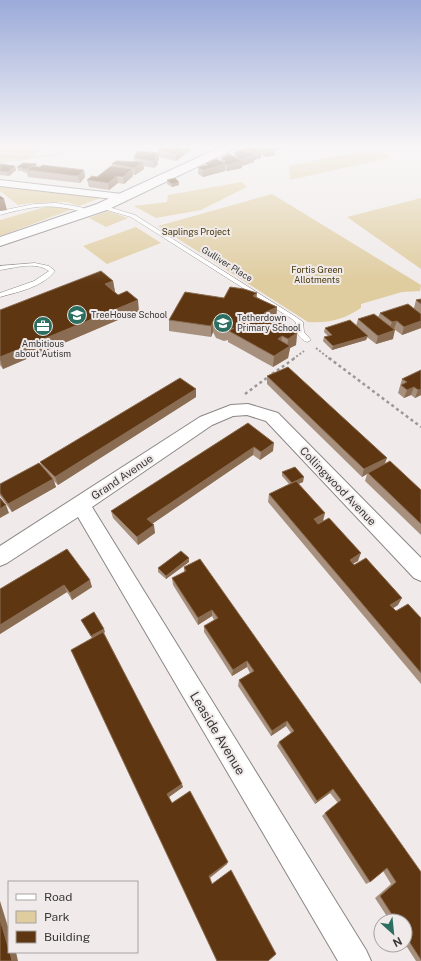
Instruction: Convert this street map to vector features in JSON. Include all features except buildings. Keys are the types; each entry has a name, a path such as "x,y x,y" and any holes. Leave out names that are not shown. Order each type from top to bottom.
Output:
{"street":[{"path":"74,192 122,197"},
{"path":"0,242 90,212 133,192"},
{"name":"Grand Avenue","path":"0,556 81,505 206,421 231,411 248,409"},
{"name":"Collingwood Avenue","path":"248,409 272,417 421,572"},
{"name":"Leaside Avenue","path":"81,505 355,961"}],"lane":[{"path":"0,213 28,205 46,204 77,207 90,212"},
{"name":"Gulliver Place","path":"102,207 133,216 294,318 300,322 298,328 300,333 307,340"},
{"path":"0,268 35,265 44,266 52,271 43,279 0,295"}],"path":[{"path":"313,345 421,428"},
{"path":"248,409 242,396 306,350"}],"green space":[{"path":"1,192 55,192 103,197 79,206 67,202 18,205"},
{"path":"186,192 237,192 201,210 156,218 134,206 167,202 168,195"},
{"name":"Fortis Green Allotments","path":"272,194 421,285 420,291 402,292 361,304 361,308 336,320 308,322 158,226"},
{"path":"421,198 421,269 347,217"},
{"path":"49,206 73,209 0,236 0,220"},
{"path":"108,211 128,218 106,227 89,218"},
{"path":"136,227 161,243 107,264 83,246"}],"place":[{"name":"TreeHouse School","path":"77,315"},
{"name":"Tetherdown Primary School","path":"223,323"},
{"name":"Ambitious about Autism","path":"43,326"}],"park label":[{"name":"Saplings Project","path":"196,232"}]}
